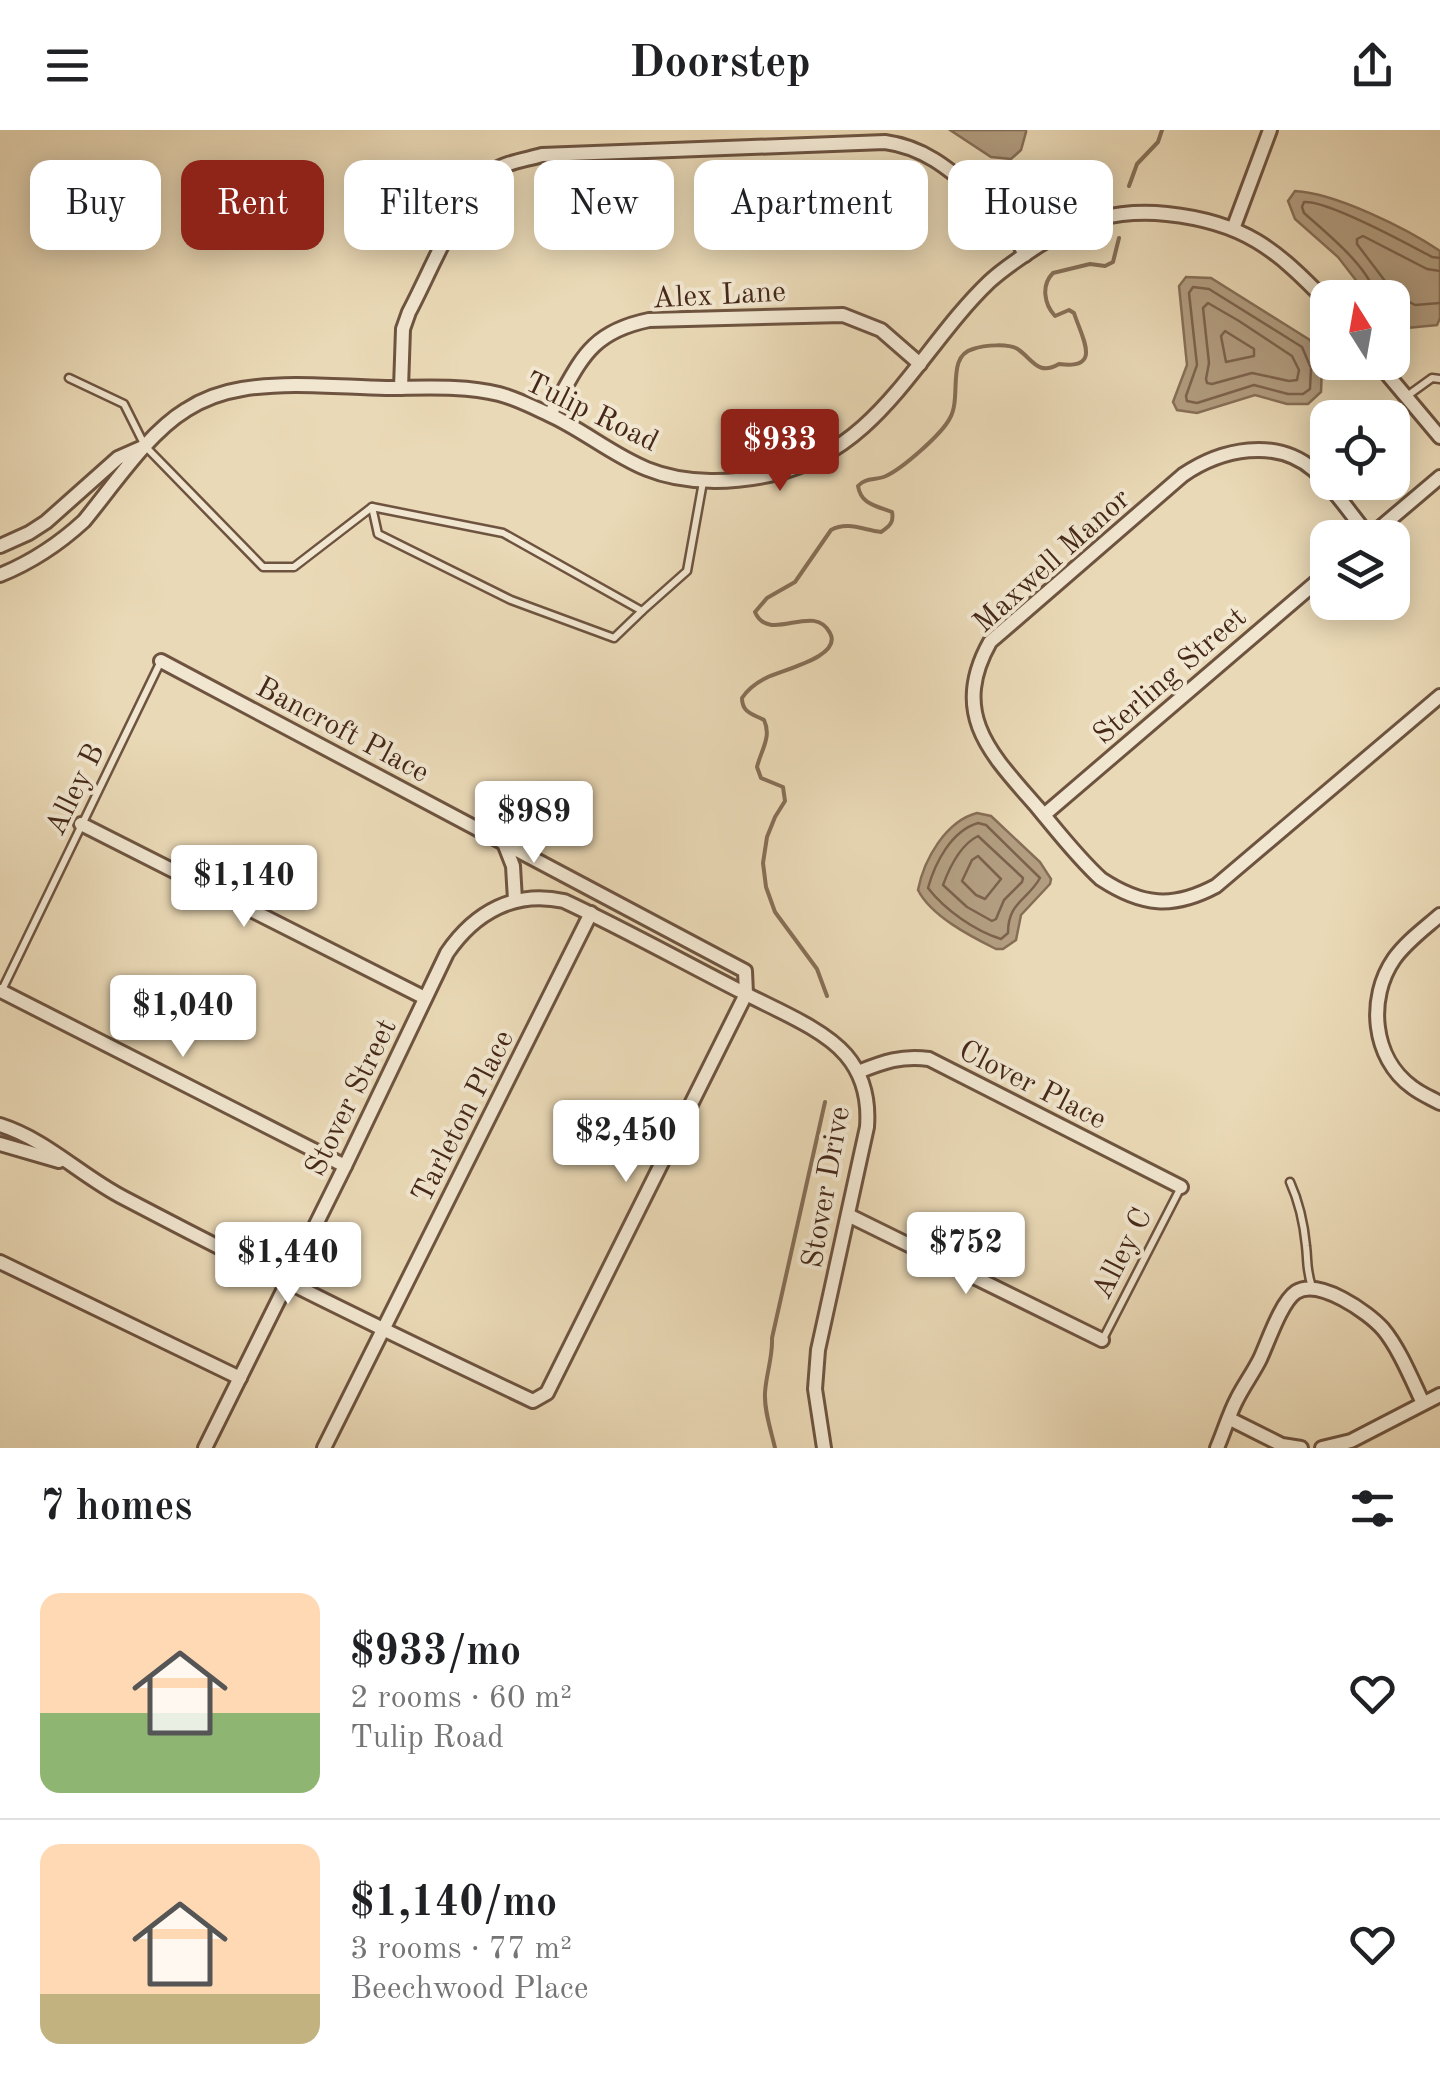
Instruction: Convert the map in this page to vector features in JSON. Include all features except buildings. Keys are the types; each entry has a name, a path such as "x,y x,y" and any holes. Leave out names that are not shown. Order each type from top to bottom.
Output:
{"street":[{"path":"1233,229 1270,130"},
{"path":"402,388 403,329 470,192 490,172 542,155 900,144 944,165 997,210 1025,255"},
{"name":"Tulip Road","path":"0,575 33,560 68,535 168,422 213,396 240,389 402,388 500,394 550,414 649,470 704,480 749,479 814,461 847,441 880,414 989,282 1064,230 1123,214 1176,215 1243,232 1275,253 1310,284"},
{"name":"Alex Lane","path":"550,414 598,340 622,326 648,320 843,314 881,330 920,364"},
{"path":"1393,380 1440,437"},
{"name":"Tulip Road","path":"0,546 46,522 118,458 145,446"},
{"name":"Maxwell Manor","path":"1355,520 1314,471 1287,456 1258,450 1229,452 1204,461 990,642 978,668 974,696 976,718 986,743 1090,870 1116,889 1153,902 1178,901 1216,886 1440,696"},
{"path":"1389,520 1440,477"},
{"name":"Sterling Street","path":"1044,815 1310,587"},
{"name":"Bancroft Place","path":"161,661 745,972 746,994"},
{"path":"81,824 425,998"},
{"path":"0,1126 48,1147 86,1177 287,1283 533,1401 546,1393 746,994 564,901 515,900 513,866 504,843"},
{"name":"Stover Street","path":"205,1448 447,953 466,929 489,910 515,900"},
{"name":"Tarleton Place","path":"324,1448 591,914"},
{"path":"1440,915 1395,957 1381,984 1377,1013 1378,1037 1402,1078 1440,1103"},
{"path":"1,991 345,1166"},
{"name":"Stover Drive","path":"746,994 827,1039 846,1055 858,1072 866,1097 867,1126 818,1350 815,1389 824,1448"},
{"name":"Clover Place","path":"858,1072 897,1058 929,1058 1180,1187"},
{"path":"0,1144 71,1165"},
{"path":"848,1215 1102,1340"},
{"path":"0,1262 240,1378"},
{"path":"1216,1448 1285,1306 1294,1293 1312,1288 1331,1293 1365,1313 1384,1330 1424,1403"},
{"path":"1322,1448 1351,1441 1440,1394"},
{"path":"1230,1420 1282,1445 1301,1448"}],"lane":[{"path":"70,378 124,404 145,446 263,566 294,567 372,507 502,534 642,611"},
{"path":"1406,396 1432,378 1440,379"},
{"path":"372,507 378,534 512,600 614,638 687,572 704,480"},
{"name":"Alley B","path":"1,991 161,661"},
{"path":"1290,1182 1297,1196 1307,1248 1306,1271 1312,1288"},
{"name":"Alley C","path":"1102,1340 1180,1187"}],"water":[{"path":"950,130 1026,132 1021,150 1011,159 991,157"},
{"path":"1295,191 1330,198 1370,213 1440,251 1437,325 1410,328 1410,280 1356,280 1338,257 1295,219 1288,201"},
{"path":"1186,277 1211,278 1310,340 1310,380 1321,380 1321,392 1308,404 1287,404 1255,395 1197,413 1177,410 1173,402 1187,365 1179,286"},
{"path":"977,813 991,816 1040,862 1051,879 1021,915 1016,940 1003,949 996,949 952,924 918,890 938,843 956,824"}],"waterway":[{"path":"1129,186 1137,164 1158,142 1162,130"},
{"path":"827,996 817,969 775,912 766,887 763,863 767,837 785,801 783,787 761,778 757,767 766,726 764,720 746,710 742,698 762,680 819,656 832,641 823,624 803,621 770,625 755,612 767,598 795,582 831,530 850,526 881,532 889,526 892,512 866,501 858,486 902,466 946,425 953,409 957,368 965,353 1003,346 1019,350 1041,367 1081,362 1086,350 1074,313 1069,310 1055,316 1045,289 1053,273 1113,262 1119,238"},
{"path":"775,1448 765,1400 772,1338 825,1102"}]}
